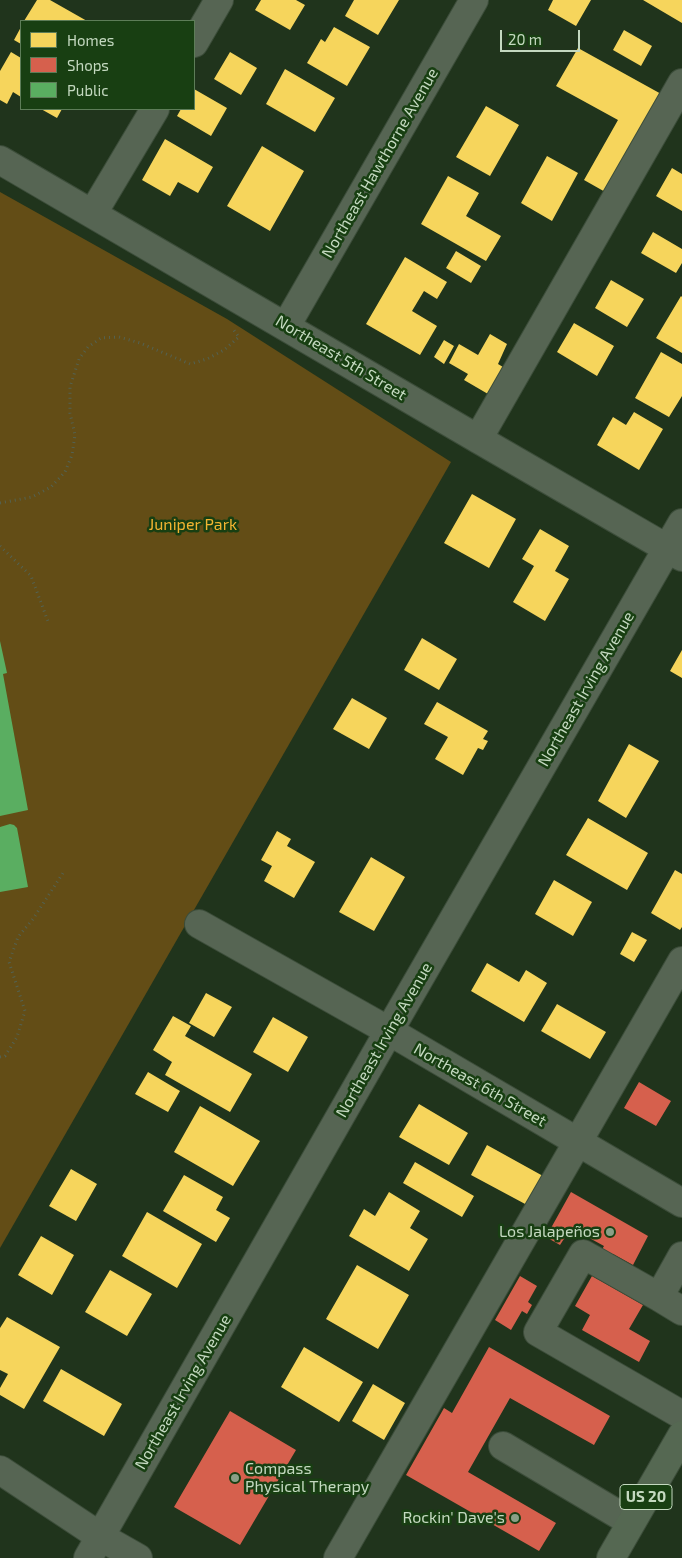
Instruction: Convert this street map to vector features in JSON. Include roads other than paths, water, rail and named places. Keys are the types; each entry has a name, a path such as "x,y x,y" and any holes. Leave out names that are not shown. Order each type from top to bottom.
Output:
{"main road":[{"name":"US 20","path":"611,1558 682,1435"}],"street":[{"path":"195,41 219,0"},
{"name":"Northeast Hawthorne Avenue","path":"286,326 474,0"},
{"path":"478,440 682,83"},
{"path":"93,213 154,110"},
{"name":"Northeast 5th Street","path":"0,160 478,440 675,552"},
{"name":"Northeast Irving Avenue","path":"94,1548 389,1031 675,552 682,523"},
{"name":"Northeast 6th Street","path":"199,924 389,1031 682,1203"},
{"path":"339,1557 682,961"},
{"path":"682,1311 583,1254 538,1332 682,1415"},
{"path":"659,1297 682,1256"},
{"path":"503,1446 631,1522"},
{"path":"0,1470 94,1548 138,1558"}],"place":[{"name":"Los Jalapeños","path":"610,1232"},
{"name":"Compass Physical Therapy","path":"235,1478"},
{"name":"Rockin' Dave's","path":"515,1518"}],"park label":[{"name":"Juniper Park","path":"193,525"}]}
